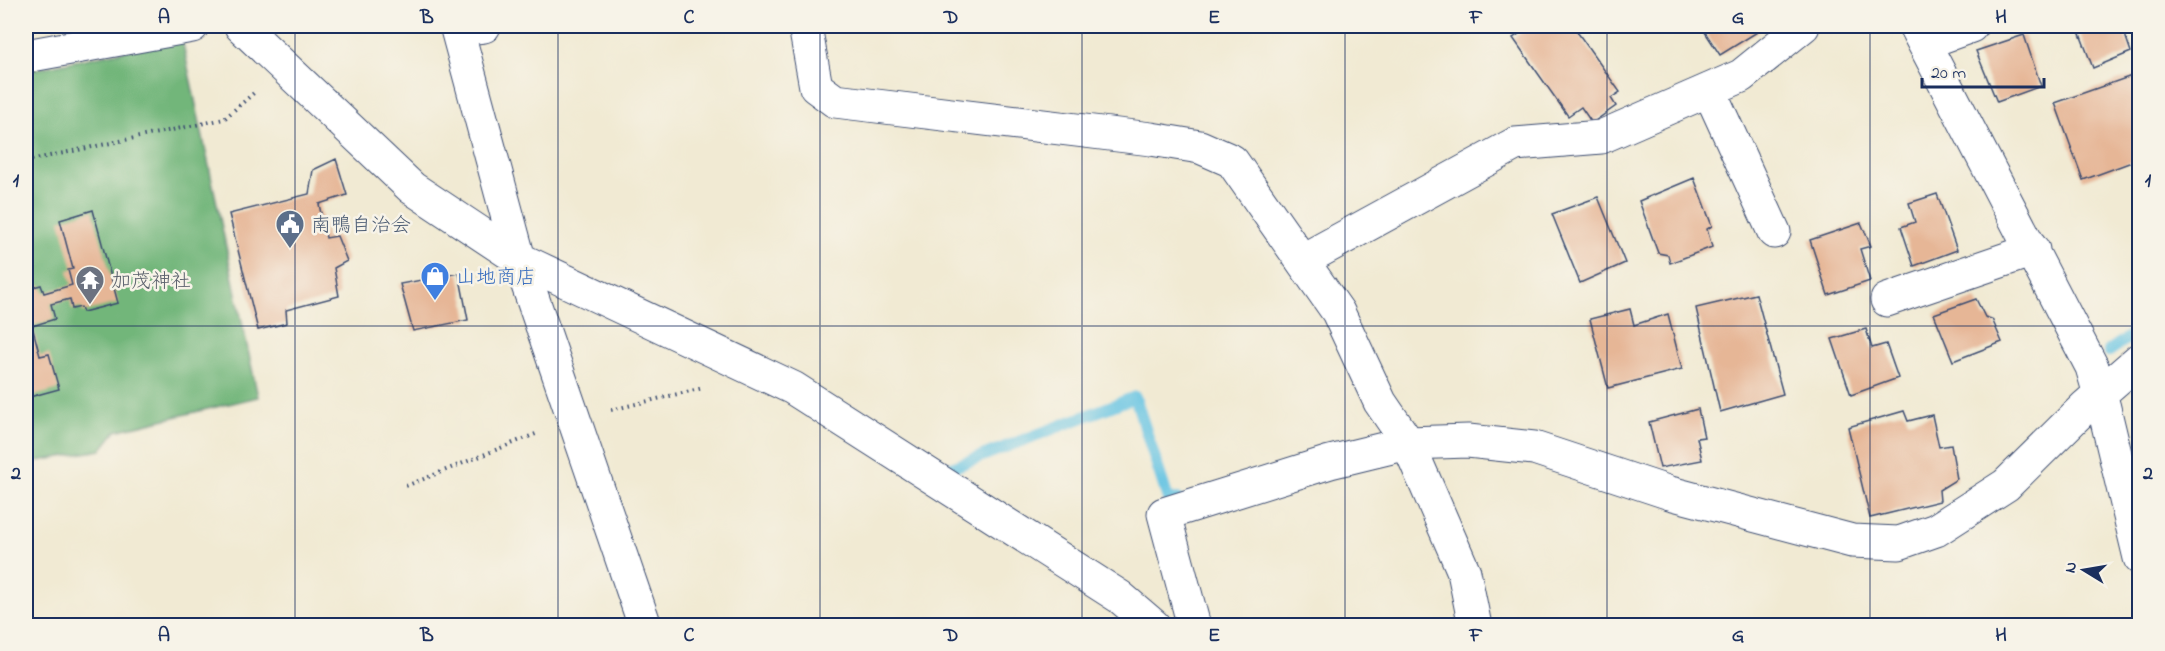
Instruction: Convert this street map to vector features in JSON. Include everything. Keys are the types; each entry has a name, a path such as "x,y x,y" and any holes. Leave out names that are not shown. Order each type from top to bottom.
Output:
{"street":[{"path":"26,56 192,26"},
{"path":"241,26 412,188 519,259 793,388 1120,597 1154,626"},
{"path":"461,26 519,259 641,625"},
{"path":"805,26 816,87 835,101 1151,139 1200,147 1232,161 1338,312 1380,402 1408,443 1464,572 1475,626"},
{"path":"1303,260 1515,144 1601,137 1741,76 1803,26"},
{"path":"1971,26 1920,34 2092,367 2139,558"},
{"path":"1709,90 1774,232"},
{"path":"1887,300 2033,250"},
{"path":"1194,626 1164,514 1330,462 1408,443 1468,441 1534,448 1670,493 1851,541 1899,543 1936,530 2006,485 2139,358"}],"path":[{"path":"26,161 224,119 284,67"},
{"path":"26,268 31,288"}],"green space":[{"path":"182,39 258,397 116,431 101,450 26,463 26,71"}],"building":[{"path":"1531,26 1573,26 1620,92 1611,98 1616,106 1592,123 1581,107 1568,116 1513,38"},
{"path":"1701,26 1767,26 1720,55"},
{"path":"2077,26 2122,26 2131,52 2093,68"},
{"path":"2024,35 2041,86 1997,102 1976,51"},
{"path":"2140,73 2140,159 2083,180 2055,103"},
{"name":"南鴨自治会","path":"336,159 347,195 319,204 326,238 337,236 347,261 334,268 339,296 286,310 287,323 258,330 229,214 309,194 313,170"},
{"path":"1694,178 1712,226 1707,229 1712,247 1670,263 1668,255 1658,253 1639,201"},
{"path":"1937,194 1957,250 1914,266 1901,227 1915,222 1909,203"},
{"path":"1598,197 1625,263 1580,283 1552,214"},
{"name":"加茂神社","path":"93,210 118,303 83,312 81,307 72,309 70,299 51,304 55,319 32,326 40,356 49,354 59,389 26,398 26,289 41,285 44,293 72,285 68,270 73,269 60,220"},
{"path":"1861,223 1871,246 1860,249 1870,281 1828,295 1810,240"},
{"name":"山地商店","path":"459,273 468,320 413,331 400,284"},
{"path":"1756,294 1783,394 1720,412 1696,308"},
{"path":"1976,299 1985,317 1992,319 2002,342 1953,361 1934,314"},
{"path":"1630,309 1634,325 1668,314 1682,369 1608,388 1590,319"},
{"path":"1866,329 1872,348 1886,344 1898,378 1851,395 1832,339"},
{"path":"2140,404 2140,419 2134,407"},
{"path":"1698,409 1704,437 1697,438 1702,460 1660,468 1649,422"},
{"path":"1904,411 1908,421 1932,415 1939,447 1951,445 1957,479 1939,490 1940,501 1870,518 1848,427"}],"waterway":[{"path":"2109,351 2140,329"},
{"path":"946,470 1135,397 1169,502 1178,499"}],"place":[{"name":"南鴨自治会","path":"290,250"},
{"name":"山地商店","path":"435,302"},
{"name":"加茂神社","path":"90,306"}]}
